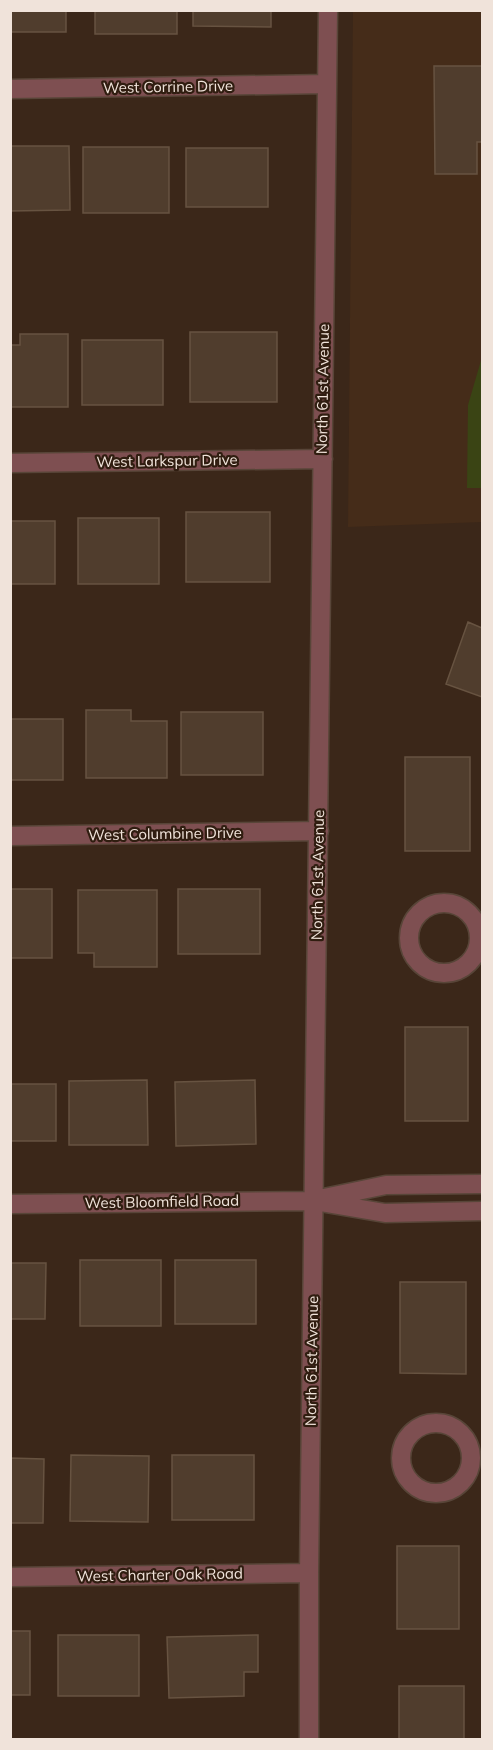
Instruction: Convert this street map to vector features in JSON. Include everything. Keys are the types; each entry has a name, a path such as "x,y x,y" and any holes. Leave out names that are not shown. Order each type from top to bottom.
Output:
{"street":[{"name":"North 61st Avenue","path":"309,1740 309,1573 328,10"},
{"name":"West Corrine Drive","path":"10,89 327,84"},
{"name":"West Larkspur Drive","path":"10,463 323,459"},
{"name":"West Columbine Drive","path":"10,836 319,831"},
{"name":"West Bloomfield Road","path":"10,1204 314,1200 386,1185 483,1184"},
{"name":"West Bloomfield Road","path":"314,1200 385,1213 483,1211"},
{"name":"West Charter Oak Road","path":"10,1577 309,1573"}],"shaded area":[{"path":"353,11 482,11 482,522 348,527"}],"green space":[{"path":"482,357 482,488 467,488 468,405"}],"building":[{"path":"10,10 66,10 66,32 10,32"},
{"path":"95,10 177,10 177,34 95,34"},
{"path":"193,10 271,10 271,27 193,26"},
{"path":"434,66 482,66 482,142 477,142 477,174 435,174"},
{"path":"10,146 69,146 70,210 10,211"},
{"path":"83,147 169,147 169,213 83,213"},
{"path":"186,148 268,148 268,207 186,207"},
{"path":"190,332 277,332 277,402 190,402"},
{"path":"20,334 68,334 68,407 10,407 10,345 20,345"},
{"path":"82,340 163,340 163,405 82,405"},
{"path":"186,512 270,512 270,582 186,582"},
{"path":"78,518 159,518 159,584 78,584"},
{"path":"10,521 55,521 55,584 10,584"},
{"path":"468,622 482,628 482,697 446,684"},
{"path":"86,710 131,710 131,721 167,721 167,778 86,778"},
{"path":"181,712 263,712 263,775 181,775"},
{"path":"10,719 63,719 63,780 10,780"},
{"path":"405,757 470,757 470,851 405,851"},
{"path":"10,889 52,889 52,958 10,958"},
{"path":"178,889 260,889 260,954 178,954"},
{"path":"78,890 157,890 157,967 94,967 94,953 78,953"},
{"path":"405,1027 468,1027 468,1121 405,1121"},
{"path":"147,1080 148,1145 69,1145 69,1081"},
{"path":"255,1080 256,1144 176,1146 175,1082"},
{"path":"10,1084 56,1084 56,1141 10,1141"},
{"path":"80,1260 161,1260 161,1326 80,1326"},
{"path":"175,1260 256,1260 256,1324 175,1324"},
{"path":"10,1263 46,1263 45,1319 10,1319"},
{"path":"400,1282 466,1282 466,1374 400,1373"},
{"path":"71,1455 149,1456 148,1522 70,1521"},
{"path":"172,1455 254,1455 254,1520 172,1520"},
{"path":"10,1458 44,1459 43,1523 10,1523"},
{"path":"397,1546 459,1546 459,1629 397,1629"},
{"path":"10,1631 30,1631 30,1695 10,1695"},
{"path":"58,1635 139,1635 139,1696 58,1696"},
{"path":"258,1635 258,1672 244,1672 244,1696 169,1698 167,1637"},
{"path":"399,1686 464,1686 464,1740 399,1740"}]}
